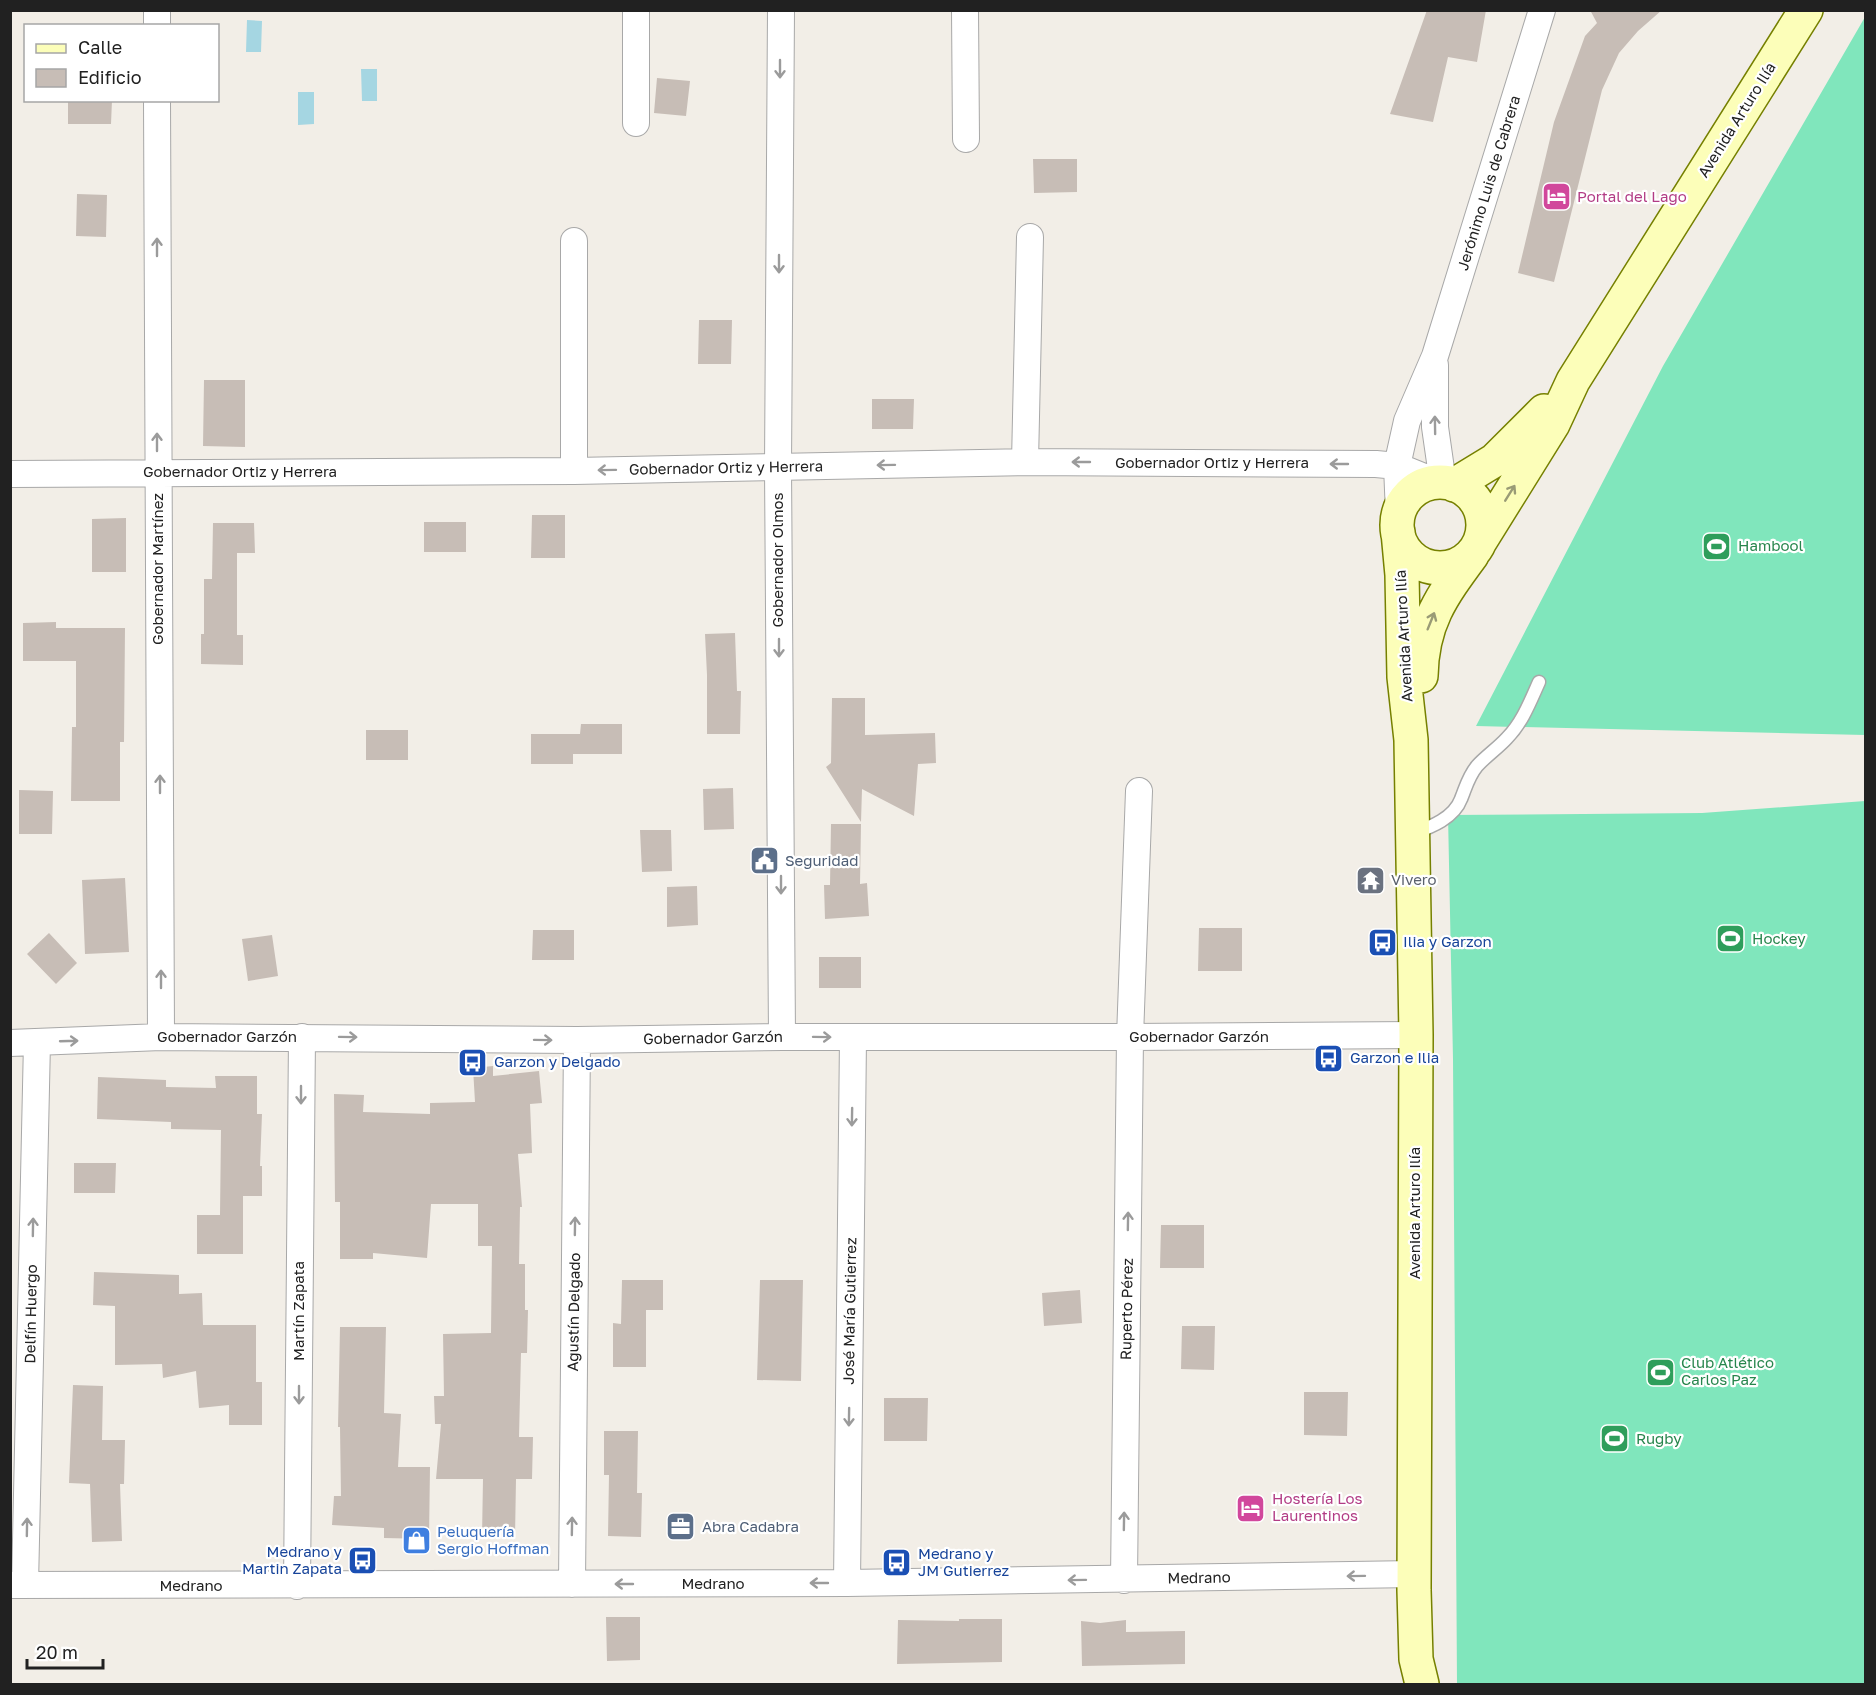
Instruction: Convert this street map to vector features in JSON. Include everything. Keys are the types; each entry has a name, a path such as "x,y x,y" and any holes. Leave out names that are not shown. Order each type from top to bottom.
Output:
{"main road":[{"name":"Avenida Arturo Ilía","path":"1411,740 1421,681 1424,641 1430,621 1451,583 1476,548 1553,424 1573,381 1806,10"},
{"name":"Avenida Arturo Ilía","path":"1445,483 1477,473 1502,455 1573,381"},
{"path":"1445,483 1471,495 1478,505 1483,524 1476,548 1465,561 1454,566 1429,567 1408,554 1401,544 1399,523 1404,502 1412,494 1422,487 1445,483"},
{"name":"Avenida Arturo Ilía","path":"1399,523 1404,677 1411,740 1413,833 1416,1035 1415,1574 1416,1659 1422,1684"}],"street":[{"path":"636,10 636,123"},
{"name":"Gobernador Olmos","path":"781,10 778,467 782,1037"},
{"path":"965,10 966,139"},
{"name":"Jerónimo Luis de Cabrera","path":"1399,523 1397,466 1407,421 1435,356 1542,10"},
{"name":"Gobernador Martínez","path":"157,102 161,1037"},
{"path":"1025,462 1030,237"},
{"path":"574,242 574,471"},
{"name":"Jerónimo Luis de Cabrera","path":"1435,356 1435,427 1445,483"},
{"name":"Gobernador Ortiz y Herrera","path":"10,474 574,471 1025,462 1364,464 1397,466 1445,483"},
{"name":"Ruperto Pérez","path":"1124,1580 1130,1037 1139,791"},
{"name":"Gobernador Garzón","path":"10,1043 161,1037 577,1040 1416,1035"},
{"name":"Martín Zapata","path":"297,1586 302,1037"},
{"name":"José María Gutierrez","path":"847,1583 853,1038"},
{"name":"Agustín Delgado","path":"572,1584 577,1040"},
{"name":"Delfín Huergo","path":"18,1585 37,1042"},
{"name":"Medrano","path":"18,1585 847,1583 1415,1574"}],"lane":[{"path":"1413,833 1436,825 1454,810 1461,801 1466,782 1476,766 1508,738 1518,724 1539,682"}],"green space":[{"name":"Hambool","path":"1865,17 1865,735 1476,726 1663,366"},
{"name":"Club Atlético Carlos Paz","path":"1865,801 1865,1684 1457,1684 1453,1059 1448,815 1702,813"}],"water":[{"path":"247,20 262,21 261,52 246,52"},
{"path":"361,69 377,69 377,101 362,101"},
{"path":"298,92 314,92 314,124 298,125"}],"building":[{"path":"1427,10 1486,10 1477,62 1448,57 1433,122 1390,114"},
{"name":"Portal del Lago","path":"1590,10 1662,10 1638,31 1619,53 1602,90 1554,282 1518,273 1554,122 1585,36 1597,23"},
{"path":"657,78 690,81 686,116 654,113"},
{"path":"68,102 112,102 111,124 68,124"},
{"path":"1033,159 1077,159 1077,192 1034,193"},
{"path":"77,194 107,195 106,237 76,236"},
{"path":"699,320 732,320 731,364 698,364"},
{"path":"204,380 245,380 245,447 203,446"},
{"path":"872,399 914,399 913,429 872,429"},
{"path":"532,515 565,515 565,558 531,558"},
{"path":"126,518 126,572 92,572 92,519"},
{"path":"424,522 466,522 466,552 424,552"},
{"path":"213,523 254,523 255,553 237,553 237,635 243,635 243,665 201,664 201,634 204,634 204,579 212,579"},
{"path":"56,622 56,628 125,628 124,742 120,742 120,801 71,801 72,727 76,727 76,661 23,661 23,623"},
{"path":"735,633 737,691 741,691 740,734 707,734 705,634"},
{"path":"832,698 865,698 865,735 935,733 936,763 918,764 914,816 862,789 861,822 826,767 831,763"},
{"path":"581,724 622,724 622,754 573,754 573,764 531,764 531,734 580,734"},
{"path":"366,730 408,730 408,760 366,760"},
{"path":"733,788 734,829 704,830 703,789"},
{"path":"19,790 53,791 52,834 19,834"},
{"path":"831,824 861,824 860,884 867,883 869,916 825,919 824,885 830,885"},
{"path":"640,830 671,830 672,871 642,872"},
{"path":"125,878 129,952 85,954 82,880"},
{"path":"697,886 698,925 667,927 667,887"},
{"path":"1199,928 1242,928 1242,971 1198,971"},
{"path":"533,930 574,930 574,960 532,960"},
{"path":"49,933 77,963 56,984 27,954"},
{"path":"272,935 278,976 248,981 242,939"},
{"path":"819,957 861,957 861,988 819,988"},
{"path":"493,1066 493,1076 539,1071 542,1103 530,1104 532,1153 518,1154 522,1207 520,1207 519,1264 525,1264 525,1310 528,1310 527,1353 521,1353 519,1437 533,1437 532,1479 516,1479 515,1537 482,1537 483,1479 436,1479 441,1424 435,1424 434,1396 444,1396 443,1334 491,1333 492,1246 478,1246 478,1204 431,1204 427,1258 373,1253 373,1259 340,1259 340,1202 335,1202 334,1094 364,1095 363,1112 430,1114 430,1103 475,1102 473,1068"},
{"path":"215,1076 257,1076 257,1114 262,1114 260,1166 262,1166 262,1196 243,1196 243,1254 197,1254 197,1215 220,1215 221,1130 171,1129 171,1122 97,1119 98,1077 166,1080 166,1087 216,1088"},
{"path":"74,1163 116,1163 115,1193 74,1193"},
{"path":"1161,1225 1204,1225 1204,1268 1160,1268"},
{"path":"94,1272 179,1275 179,1294 202,1293 203,1325 256,1325 256,1382 262,1382 262,1425 229,1425 229,1405 199,1408 196,1371 163,1378 162,1364 115,1365 115,1306 93,1305"},
{"path":"622,1280 663,1280 663,1310 646,1310 646,1367 613,1367 613,1323 621,1324"},
{"path":"760,1280 803,1280 801,1381 757,1380"},
{"path":"1080,1290 1082,1323 1044,1326 1042,1293"},
{"path":"1182,1326 1215,1326 1214,1370 1181,1369"},
{"path":"340,1327 386,1327 384,1413 401,1414 398,1467 430,1467 429,1539 384,1538 384,1528 332,1525 334,1496 341,1496 340,1427 338,1427"},
{"path":"73,1385 103,1386 102,1440 125,1440 124,1484 120,1484 122,1541 92,1542 90,1484 69,1483"},
{"path":"1304,1392 1348,1392 1347,1436 1304,1435"},
{"path":"884,1398 928,1398 927,1441 884,1441"},
{"path":"604,1431 638,1431 637,1493 642,1493 641,1537 608,1536 609,1475 604,1475"},
{"path":"606,1617 640,1617 640,1660 607,1661"},
{"path":"959,1619 1002,1619 1002,1662 897,1664 898,1620 959,1621"},
{"path":"1126,1620 1126,1632 1185,1631 1185,1664 1082,1666 1081,1621 1100,1623"}],"place":[{"name":"Portal del Lago","path":"1556,197"},
{"name":"Hambool","path":"1717,546"},
{"name":"Seguridad","path":"764,861"},
{"name":"Vivero","path":"1370,880"},
{"name":"Hockey","path":"1731,939"},
{"name":"Ilia y Garzon","path":"1382,942"},
{"name":"Garzon e Ilia","path":"1329,1058"},
{"name":"Garzon y Delgado","path":"473,1062"},
{"name":"Club Atlético Carlos Paz","path":"1660,1372"},
{"name":"Rugby","path":"1615,1439"},
{"name":"Hostería Los Laurentinos","path":"1251,1508"},
{"name":"Abra Cadabra","path":"681,1527"},
{"name":"Peluquería Sergio Hoffman","path":"416,1541"},
{"name":"Medrano y Martin Zapata","path":"363,1561"},
{"name":"Medrano y JM Gutierrez","path":"897,1563"}]}
